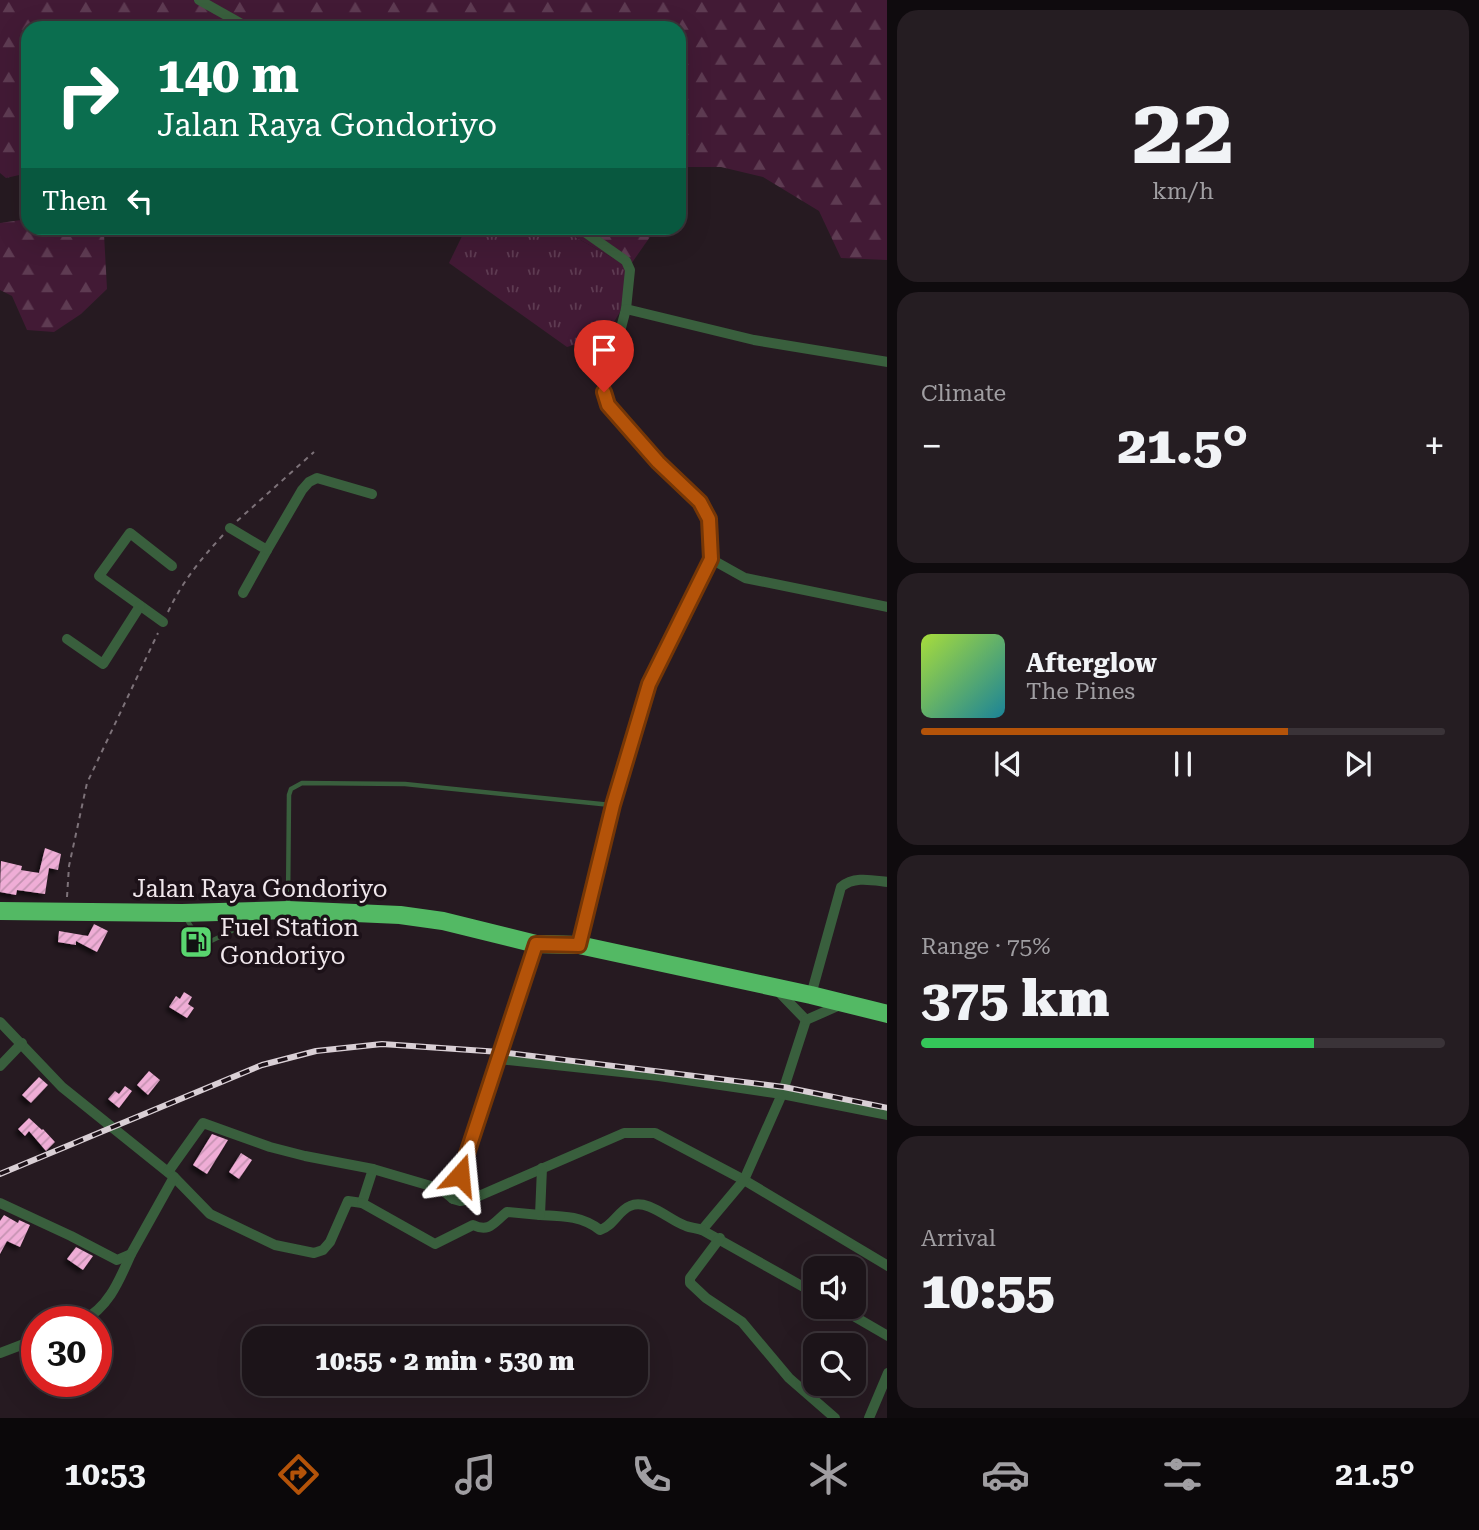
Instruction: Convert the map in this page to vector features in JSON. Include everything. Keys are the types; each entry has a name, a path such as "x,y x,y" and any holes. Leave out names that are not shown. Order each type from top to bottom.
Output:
{"highway":[{"name":"Jalan Raya Gondoriyo","path":"0,911 182,913 288,910 411,916 443,921 536,944 579,945 887,1014"}],"street":[{"path":"199,0 236,21"},
{"path":"579,945 613,805 649,684 711,559 709,519 700,502 658,462 604,398 626,309 630,271 611,249 590,235"},
{"path":"626,309 754,340 887,362"},
{"path":"243,593 309,482 317,478 372,494"},
{"path":"230,528 267,550"},
{"path":"163,622 99,576 130,533 172,566"},
{"path":"711,559 745,578 887,607"},
{"path":"67,639 103,664 140,606"},
{"path":"811,995 841,887 861,879 887,882"},
{"path":"453,1199 536,944"},
{"path":"774,987 806,1020"},
{"path":"702,1230 744,1180 782,1094 806,1020 844,1003"},
{"path":"0,1022 62,1087 171,1175 210,1214 275,1245 314,1253 323,1250 330,1242 348,1201 362,1203 435,1244 473,1225 482,1229 492,1227 507,1212 570,1216 590,1222 600,1230 606,1228 626,1208 635,1204 651,1208 685,1226 720,1238 803,1286"},
{"path":"0,1066 22,1043"},
{"path":"498,1059 659,1076 782,1094 887,1115"},
{"path":"102,1306 113,1295 171,1175 203,1122 270,1147 373,1169 442,1189 453,1199 460,1201 472,1199 624,1133 645,1132 665,1137 744,1180 887,1266"},
{"path":"540,1215 542,1168"},
{"path":"362,1203 373,1169"},
{"path":"0,1195 27,1215"},
{"path":"0,1203 117,1260 131,1254"},
{"path":"720,1238 689,1281 706,1298 742,1322 789,1378 835,1418"},
{"path":"858,1319 887,1336"},
{"path":"3,1349 21,1344"},
{"path":"869,1418 887,1373"}],"lane":[{"path":"288,910 289,795 291,789 302,783 405,784 613,805"},
{"path":"182,913 195,932 211,941 234,930 243,912"}],"path":[{"path":"66,912 69,866 87,783 176,594 194,567 230,528 314,452"}],"green space":[{"path":"0,0 887,0 887,260 841,258 819,211 763,177 721,167 686,167 686,21 21,21 21,175 6,178 0,173"},
{"path":"21,220 21,235 104,235 107,289 81,314 54,332 27,330 12,296 0,290 0,223"},
{"path":"463,235 572,235 629,267 620,312 606,335 567,347 449,263"},
{"path":"572,235 651,235 629,267"}],"building":[{"path":"45,848 61,854 58,870 49,868 45,894 17,890 16,895 0,892 1,861 22,866 21,870 39,873"},
{"path":"94,924 108,931 97,952 76,941 76,945 58,942 59,931 88,936"},
{"path":"184,992 192,997 188,1004 194,1008 187,1018 169,1007 176,996 180,999"},
{"path":"149,1071 160,1080 148,1095 137,1085"},
{"path":"39,1077 48,1085 31,1103 22,1095"},
{"path":"125,1086 132,1091 119,1108 108,1099 115,1091 119,1094"},
{"path":"29,1118 55,1142 46,1151 29,1131 25,1136 18,1129"},
{"path":"212,1134 228,1140 207,1174 193,1165"},
{"path":"241,1153 252,1160 239,1179 229,1172"},
{"path":"4,1215 18,1223 19,1220 30,1225 20,1247 7,1241 0,1254 0,1221"},
{"path":"76,1247 93,1256 83,1270 67,1259"}],"railway":[{"path":"0,1174 262,1065 316,1051 382,1044 500,1052 784,1087 887,1108"}],"place":[{"name":"Fuel Station Gondoriyo","path":"196,942"}],"route":[{"path":"460,1175 536,944 579,945 613,805 649,684 711,559 709,519 700,502 658,462 608,405 604,392"}]}
